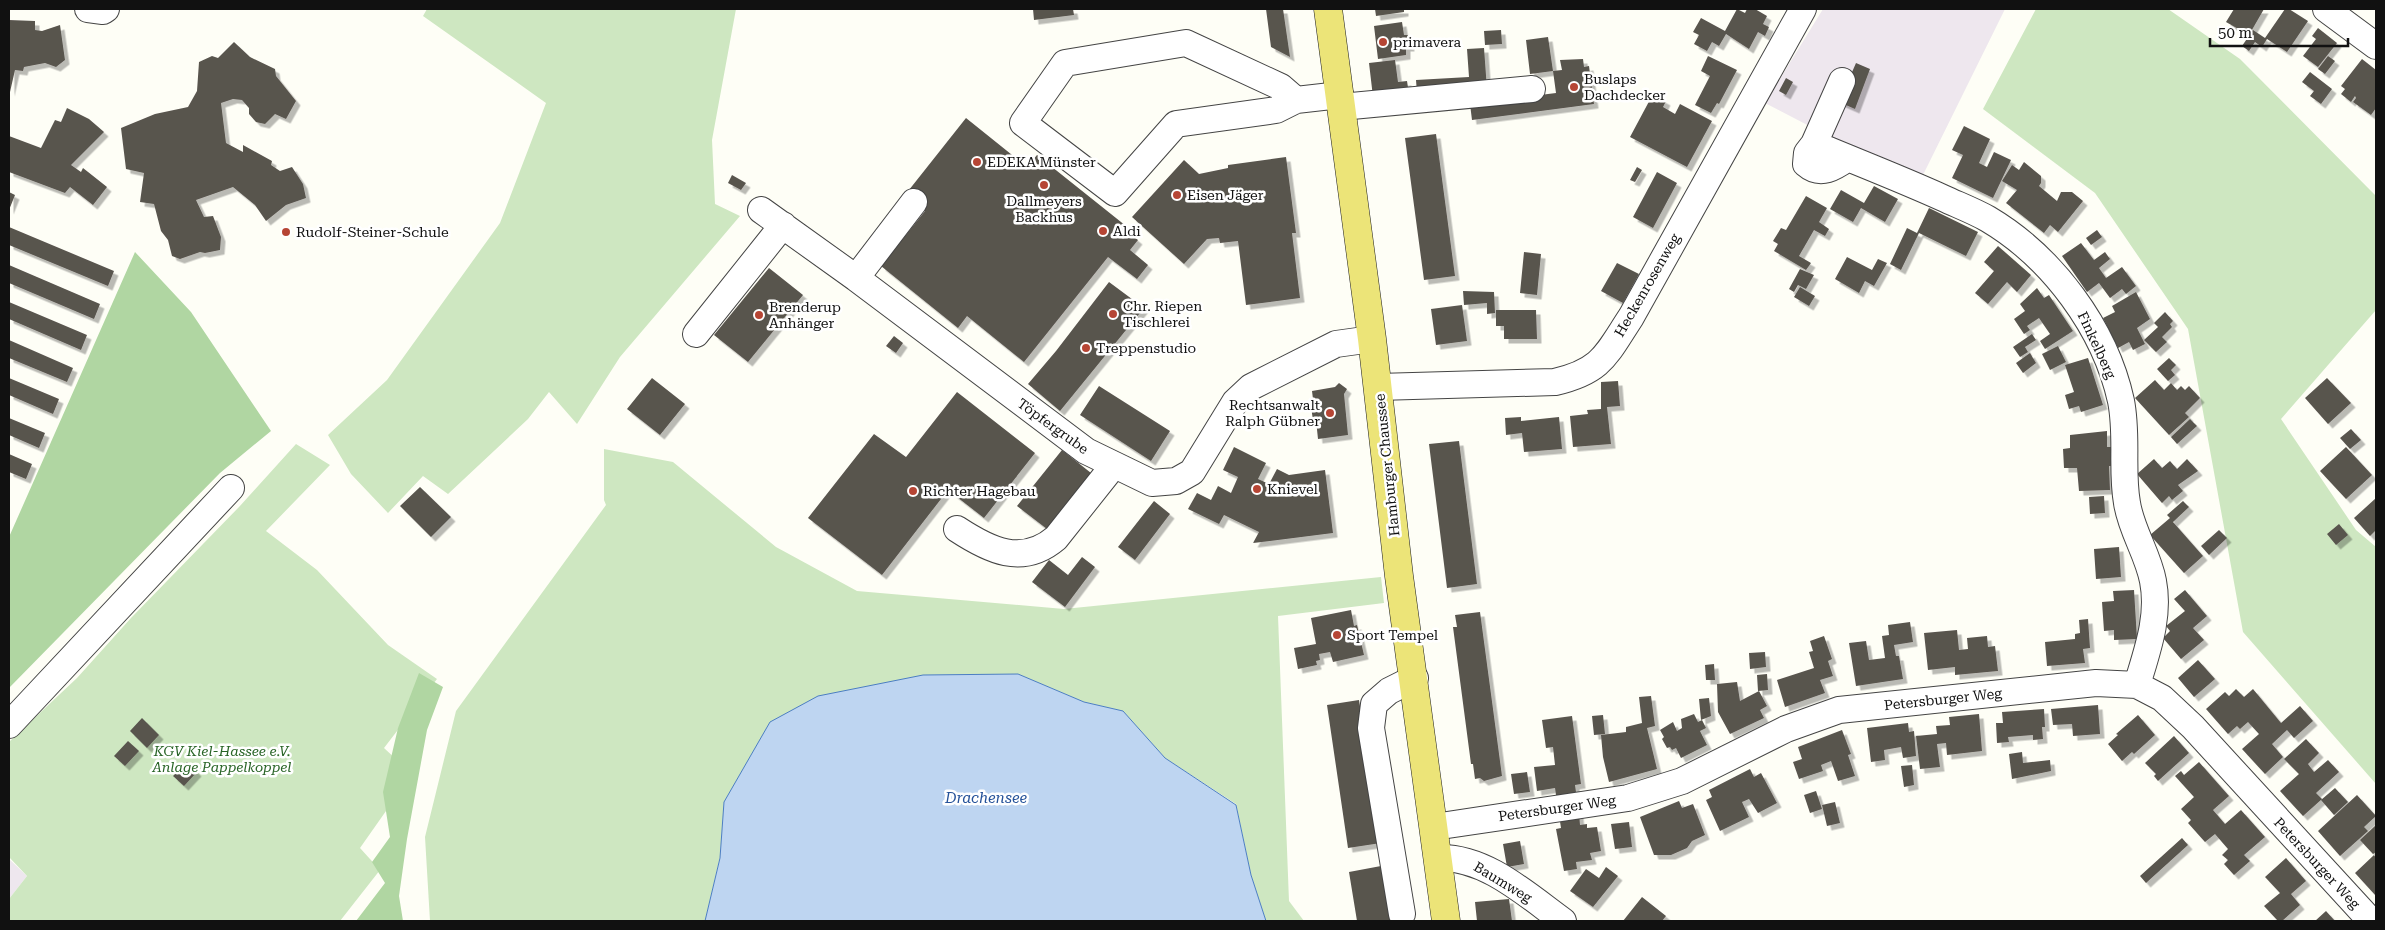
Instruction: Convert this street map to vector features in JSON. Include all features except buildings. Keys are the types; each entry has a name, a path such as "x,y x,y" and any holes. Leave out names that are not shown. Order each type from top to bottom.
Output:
{"main road":[{"name":"Hamburger Chaussee","path":"1328,9 1372,339 1399,576 1446,921"}],"street":[{"path":"88,9 103,11 106,9"},
{"name":"Heckenrosenweg","path":"1378,387 1555,382 1578,377 1600,362 1631,317 1803,9"},
{"path":"2326,9 2376,46"},
{"path":"1286,105 1281,87 1186,43 1065,64 1022,123 1115,193 1176,124 1286,105 1532,90"},
{"name":"Finkelberg","path":"1842,81 1814,144 1986,218 2006,231 2041,260 2082,311 2096,336 2110,367 2121,400 2126,437 2126,501 2154,588 2156,602 2153,632 2137,685"},
{"path":"856,278 914,202"},
{"name":"Töpfergrube","path":"761,210 856,278 1086,451 1152,483 1176,481 1192,472 1235,402 1251,387 1336,344 1372,339"},
{"path":"696,334 784,225"},
{"path":"957,529 981,545 997,551 1009,553 1036,551 1056,538 1114,465"},
{"path":"9,725 231,488"},
{"path":"1402,914 1371,728 1374,704 1389,691 1414,678"},
{"name":"Petersburger Weg","path":"1434,827 1628,798 1682,781 1786,729 1839,710 2096,682 2137,685 2162,698 2193,727 2371,921"},
{"name":"Baumweg","path":"1438,858 1452,857 1472,862 1506,881 1563,921"}],"shaded area":[{"path":"1823,9 2005,9 1922,177 1819,131 1765,103"},
{"path":"9,859 27,876 9,899"}],"green space":[{"path":"427,9 736,9 712,140 715,204 740,216 620,357 577,424 549,392 528,419 448,494 423,476 388,513 351,474 328,435 387,380 500,223 546,103 423,16"},
{"path":"2036,9 2168,9 2240,59 2376,196 2376,310 2281,419 2356,530 2376,547 2376,784 2243,632 2188,329 2095,193 1983,109"},
{"path":"135,252 191,312 271,431 220,473 9,688 9,537"},
{"name":"KGV Kiel-Hassee e.V. Anlage Pappelkoppel","path":"296,444 330,465 266,531 317,570 388,645 437,679 384,748 412,774 360,848 380,870 340,921 9,921 9,899 27,876 9,857 9,742 77,678 131,618 239,507"},
{"path":"604,449 673,462 776,547 857,591 1064,609 1381,577 1384,603 1278,616 1289,901 1304,921 1266,921 1251,875 1236,804 1165,758 1123,711 1084,702 1018,674 724,802 720,857 705,921 430,921 425,837 456,711 606,505 604,500"},
{"path":"419,673 443,687 427,730 407,839 399,896 403,921 356,921 385,883 372,862 390,837 383,792 398,728"}],"water":[{"name":"Drachensee","path":"1018,674 1084,702 1123,711 1165,758 1236,805 1251,875 1266,921 705,921 720,858 724,802 770,722 818,696 923,675"}],"place":[{"name":"primavera","path":"1383,42"},
{"name":"Buslaps Dachdecker","path":"1574,87"},
{"name":"EDEKA Münster","path":"977,162"},
{"name":"Dallmeyers Backhus","path":"1044,185"},
{"name":"Eisen Jäger","path":"1177,195"},
{"name":"Aldi","path":"1103,231"},
{"name":"Rudolf-Steiner-Schule","path":"286,232"},
{"name":"Chr. Riepen Tischlerei","path":"1113,314"},
{"name":"Brenderup Anhänger","path":"759,315"},
{"name":"Treppenstudio","path":"1086,348"},
{"name":"Rechtsanwalt Ralph Gübner","path":"1330,413"},
{"name":"Knievel","path":"1257,489"},
{"name":"Richter Hagebau","path":"913,491"},
{"name":"Sport Tempel","path":"1337,635"}]}
